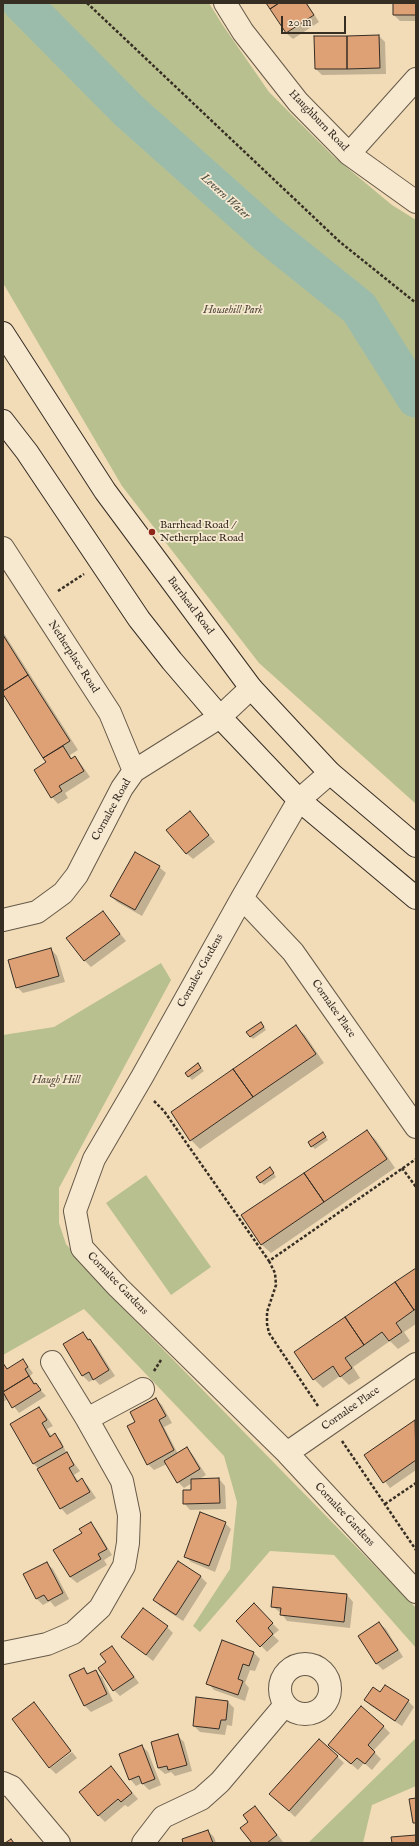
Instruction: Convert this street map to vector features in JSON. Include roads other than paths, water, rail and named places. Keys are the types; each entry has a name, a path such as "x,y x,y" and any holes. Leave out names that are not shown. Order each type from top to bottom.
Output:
{"street":[{"name":"Haughburn Road","path":"225,3 243,32 298,102 349,154 416,202"},
{"path":"349,154 416,79"},
{"name":"Barrhead Road","path":"3,333 105,491 251,688 330,774 416,846"},
{"path":"3,421 27,452 139,619 172,661 220,717 299,800 416,898"},
{"name":"Netherplace Road","path":"3,548 110,713 134,771"},
{"name":"Cornalee Road","path":"3,920 37,912 63,894 77,875 122,788 134,771 220,717 251,688"},
{"name":"Cornalee Gardens","path":"330,774 299,800 242,898 138,1085 94,1159 75,1212 82,1248 118,1287 287,1453 416,1592"},
{"name":"Cornalee Place","path":"242,898 292,952 416,1127"},
{"path":"3,1653 47,1644 73,1633 100,1608 124,1566 128,1543 129,1515 122,1482 87,1419 52,1362"},
{"name":"Cornalee Place","path":"287,1453 416,1364"},
{"path":"87,1419 143,1389"},
{"path":"142,1843 163,1817 201,1798 220,1782 285,1705"},
{"path":"3,1783 12,1787 59,1843"}],"waterway":[{"name":"Levern Water","path":"22,3 129,111 267,234 359,308 416,398"}],"place":[{"name":"Barrhead Road / Netherplace Road","path":"152,532"}],"park label":[{"name":"Househill Park","path":"233,311"},
{"name":"Haugh Hill","path":"56,1081"}]}
